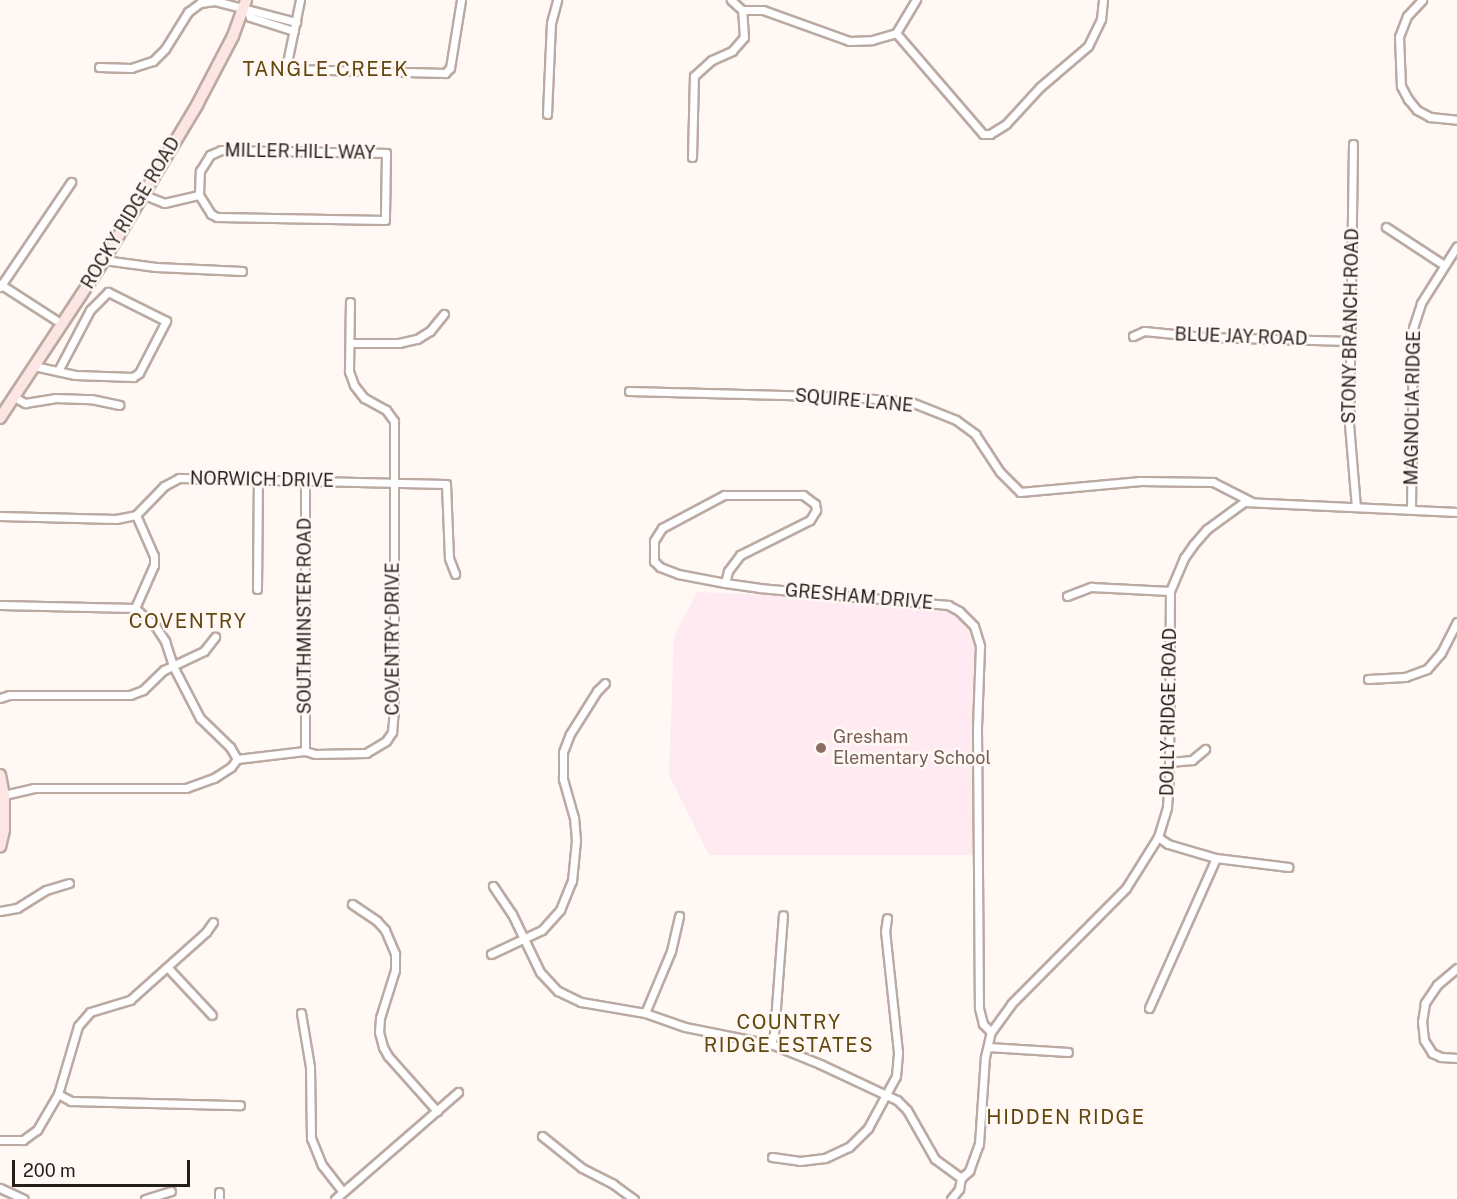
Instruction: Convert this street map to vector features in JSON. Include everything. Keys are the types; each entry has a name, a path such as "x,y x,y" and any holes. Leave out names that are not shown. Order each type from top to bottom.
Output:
{"main road":[{"name":"ROCKY RIDGE ROAD","path":"0,418 104,260 210,81 246,7"},
{"path":"0,775 4,795 0,847"}],"street":[{"path":"300,0 287,63 290,69 445,73 450,68 461,0"},
{"path":"547,114 551,23 557,0"},
{"path":"731,0 742,9 763,10 849,41 872,40 896,33 916,0"},
{"path":"896,33 983,134 990,134 1006,124 1040,87 1088,46 1101,19 1103,0"},
{"path":"1422,0 1407,16 1399,37 1401,86 1407,99 1417,110 1430,117 1457,120"},
{"path":"99,67 131,68 153,61 165,49 188,12 200,3 215,1 246,7 296,22"},
{"path":"246,7 250,17 294,32"},
{"path":"692,157 694,76 712,60 738,46 744,37 742,9"},
{"path":"268,23 270,15"},
{"name":"STONY BRANCH ROAD","path":"1353,144 1349,424 1356,507"},
{"name":"MILLER HILL WAY","path":"221,150 386,153 385,220 228,219 211,214 199,195 202,165 210,155 221,150"},
{"path":"62,324 0,285 71,182"},
{"path":"142,194 164,203 199,195"},
{"path":"1386,227 1444,265"},
{"name":"MAGNOLIA RIDGE","path":"1411,509 1413,328 1421,303 1457,246"},
{"path":"104,260 156,267 242,272"},
{"path":"34,366 58,371 98,378 133,377 139,373 166,321 108,292 90,310 58,371"},
{"name":"COVENTRY DRIVE","path":"237,759 305,751 366,753 378,748 392,732 394,711 394,421 386,410 364,398 354,386 349,371 350,302"},
{"path":"350,343 399,343 417,339 430,331 444,314"},
{"name":"BLUE JAY ROAD","path":"1133,336 1144,332 1350,341"},
{"name":"SQUIRE LANE","path":"629,391 910,402 956,420 975,434 1000,472 1020,492 1140,481 1213,482 1254,503"},
{"path":"14,397 25,403 55,398 91,399 119,405"},
{"name":"NORWICH DRIVE","path":"136,515 172,480 393,481 446,484 448,558 455,574"},
{"path":"257,589 258,480"},
{"name":"SOUTHMINSTER ROAD","path":"305,481 305,751"},
{"name":"GRESHAM DRIVE","path":"725,583 728,572 740,555 810,520 816,510 810,498 803,495 724,495 662,528 654,541 654,561 660,567 678,574 725,583 797,593 948,605 959,610 974,626 980,646 979,1008 983,1024 991,1032"},
{"name":"DOLLY RIDGE ROAD","path":"951,1199 958,1189 961,1178 969,1171 979,1144 985,1057 991,1032 1011,1004 1126,888 1158,837 1167,807 1170,762 1170,591 1184,558 1207,529 1245,502 1457,512"},
{"path":"0,516 116,519 136,515 154,556 154,565 135,608"},
{"path":"1067,596 1091,587 1170,591"},
{"path":"0,605 135,608 156,627 165,641 173,666 200,718 230,747 237,759 231,767 214,778 186,788 34,788 4,795"},
{"path":"1368,679 1405,677 1427,669 1441,653 1457,622"},
{"path":"0,698 9,695 130,695 143,690 164,670 204,651 216,637"},
{"path":"491,954 542,930 555,918 572,881 576,840 574,818 563,779 563,752 575,725 597,691 605,683"},
{"path":"1170,762 1183,763 1192,760 1205,749"},
{"path":"1158,837 1168,844 1216,858 1288,867"},
{"path":"1149,1008 1216,858"},
{"path":"0,911 16,908 46,890 69,883"},
{"path":"493,886 512,914 540,972 558,991 581,1002 645,1013 686,1027 771,1044 897,1100 907,1110 935,1159 961,1178"},
{"path":"352,904 377,921 385,930 395,954 395,970 380,1018 379,1032 383,1047 388,1056 437,1111"},
{"path":"771,1044 774,1034 783,915"},
{"path":"645,1013 671,951 679,916"},
{"path":"772,1157 800,1161 825,1158 849,1147 868,1128 896,1076 898,1052 885,932 887,918"},
{"path":"0,1140 23,1140 37,1131 58,1094 78,1026 90,1012 130,1000 168,968 213,922"},
{"path":"168,968 212,1015"},
{"path":"1457,968 1437,985 1425,1003 1422,1021 1424,1040 1432,1053 1441,1057 1457,1058"},
{"path":"301,1013 310,1067 311,1138 322,1165 343,1192"},
{"path":"988,1047 1068,1052"},
{"path":"335,1199 458,1092"},
{"path":"58,1094 71,1101 240,1105"},
{"path":"542,1136 582,1168 613,1184 634,1199"},
{"path":"0,1188 24,1199"},
{"path":"145,1199 171,1191"}],"shaded area":[{"name":"Gresham Elementary School","path":"697,592 835,598 947,609 965,621 974,642 974,855 709,855 669,775 674,637"}],"place":[{"name":"Gresham Elementary School","path":"821,748"}],"district":[{"name":"TANGLE CREEK","path":"326,69"},
{"name":"COVENTRY","path":"188,621"},
{"name":"COUNTRY RIDGE ESTATES","path":"789,1034"},
{"name":"HIDDEN RIDGE","path":"1066,1117"}]}
